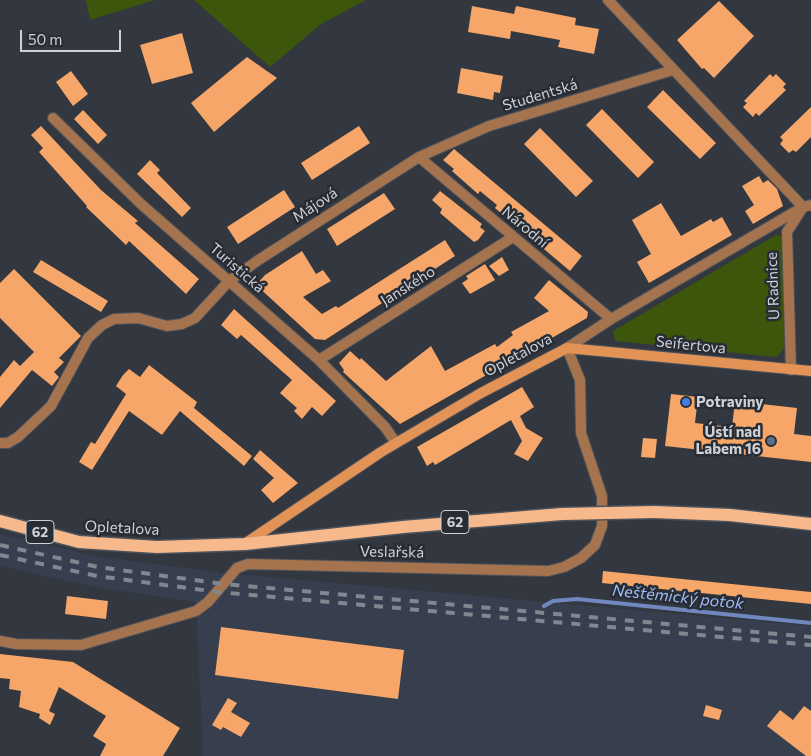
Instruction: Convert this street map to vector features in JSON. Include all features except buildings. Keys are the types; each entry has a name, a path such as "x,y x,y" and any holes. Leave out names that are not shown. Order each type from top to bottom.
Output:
{"main road":[{"name":"Opletalova","path":"0,521 79,542 157,547 245,544 412,526 562,514 654,512 730,515 811,524"}],"street":[{"path":"608,0 673,70 807,206"},
{"name":"Studentská","path":"419,157 489,126 673,70"},
{"name":"Turistická","path":"53,118 141,204 319,360 386,426 396,443"},
{"name":"Národní","path":"419,157 611,320"},
{"name":"Májová","path":"0,443 8,442 18,437 52,406 88,338 102,325 114,319 138,318 167,326 182,324 195,318 229,281 419,157"},
{"name":"Opletalova","path":"245,544 396,443 481,393 568,348 611,320 807,206"},
{"name":"U Radnice","path":"790,370 787,232 807,206"},
{"name":"Janského","path":"319,360 513,237"},
{"name":"Seifertova","path":"568,348 811,371"},
{"name":"Veslařská","path":"0,641 16,644 81,645 196,610 208,602 236,568 248,564 548,571 564,567 581,558 595,545 602,526 602,496 581,433 580,380 568,348"}],"shaded area":[{"path":"0,534 100,557 225,573 811,626 811,756 203,756 196,602 95,587 0,566"}],"green space":[{"path":"86,0 155,0 90,20"},
{"path":"194,0 366,0 321,24 270,67"},
{"path":"776,235 782,236 784,348 777,357 615,341 613,331"}],"waterway":[{"name":"Neštěmický potok","path":"544,606 553,601 577,599 811,623"}],"railway":[{"path":"0,545 98,567 224,584 811,637"},
{"path":"0,555 97,576 218,592 811,645"}],"place":[{"name":"Potraviny","path":"686,402"},
{"name":"Ústí nad Labem 16","path":"771,441"}]}
